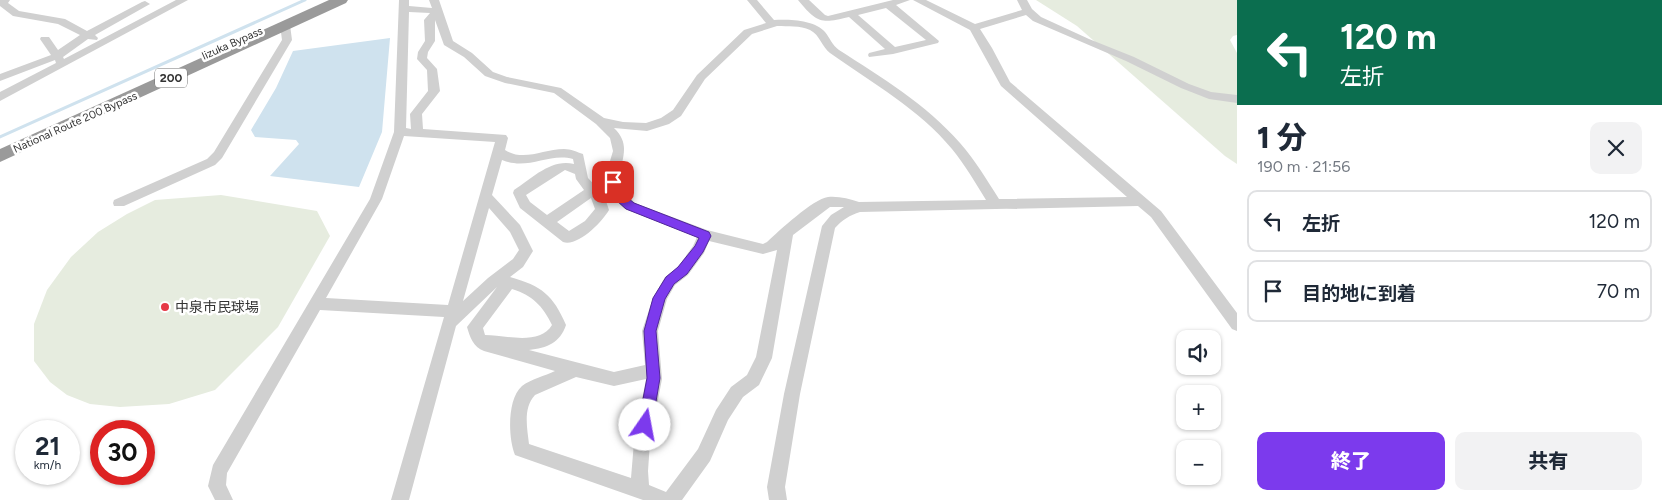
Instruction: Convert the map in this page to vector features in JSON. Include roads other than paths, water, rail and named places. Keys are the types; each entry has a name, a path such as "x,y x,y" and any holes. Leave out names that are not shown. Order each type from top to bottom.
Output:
{"highway":[{"name":"Iizuka Bypass","path":"0,149 328,0"},
{"name":"National Route 200 Bypass","path":"0,156 341,0"}],"street":[{"path":"5,0 2,3 16,14 61,21 103,42"},
{"path":"0,97 60,60 103,42 183,0"},
{"path":"434,0 448,43 468,55 489,74 505,80 557,90 600,121 616,137 619,151 613,172 613,182 620,197 638,210 705,236 763,249 772,246 827,202 842,202 860,207"},
{"path":"752,0 772,24"},
{"path":"804,0 821,18 905,0"},
{"path":"853,0 864,10"},
{"path":"918,0 974,28 987,48 1005,84 1156,214 1237,325"},
{"path":"1022,0 1028,11 1037,19 1086,42 1130,59 1186,86 1209,94 1237,99"},
{"path":"0,78 29,65 60,60 87,34 140,2 163,11"},
{"path":"873,56 934,41 888,4"},
{"path":"224,500 217,486 219,471 376,199 400,132 404,5 439,12"},
{"path":"974,28 1028,11"},
{"path":"417,133 416,114 434,90 432,69 422,59 423,52 430,41 429,20 439,12"},
{"path":"850,13 893,51"},
{"path":"600,121 623,126 647,127 665,121 677,113 701,77 748,32 772,24 799,24 814,28 821,34 831,49 882,82 936,125 966,159 995,204"},
{"path":"119,202 211,162 218,155 287,40 285,26"},
{"path":"45,39 60,60"},
{"path":"400,132 502,138 400,500"},
{"path":"499,152 512,159 521,160 565,153 579,157 581,171 582,178 599,198 602,210 590,225 568,238 525,205 519,193 558,167 565,166 581,171"},
{"path":"547,222 592,191"},
{"path":"486,196 517,232 524,243 526,251 506,278 475,327 477,338 484,344 614,379 653,370"},
{"path":"778,500 776,487 792,394 829,226 836,217 846,211 860,207 1142,201"},
{"path":"671,500 704,455 722,415 737,392 752,380 764,358 787,233"},
{"path":"641,490 639,471 642,442 652,392 653,370 650,331 660,298 670,280 682,270 699,249 705,236"},
{"path":"317,304 451,317 506,278"},
{"path":"481,341 535,343 553,336 559,325 544,298 530,288 506,278"},
{"path":"575,370 529,390 523,395 519,406 520,449 641,490 663,500"}],"water":[{"path":"390,38 382,132 359,187 270,176 299,144 296,140 255,137 251,130 276,88 293,51"}],"waterway":[{"path":"0,137 305,0"}],"place":[{"name":"中泉市民球場","path":"165,307"}]}
